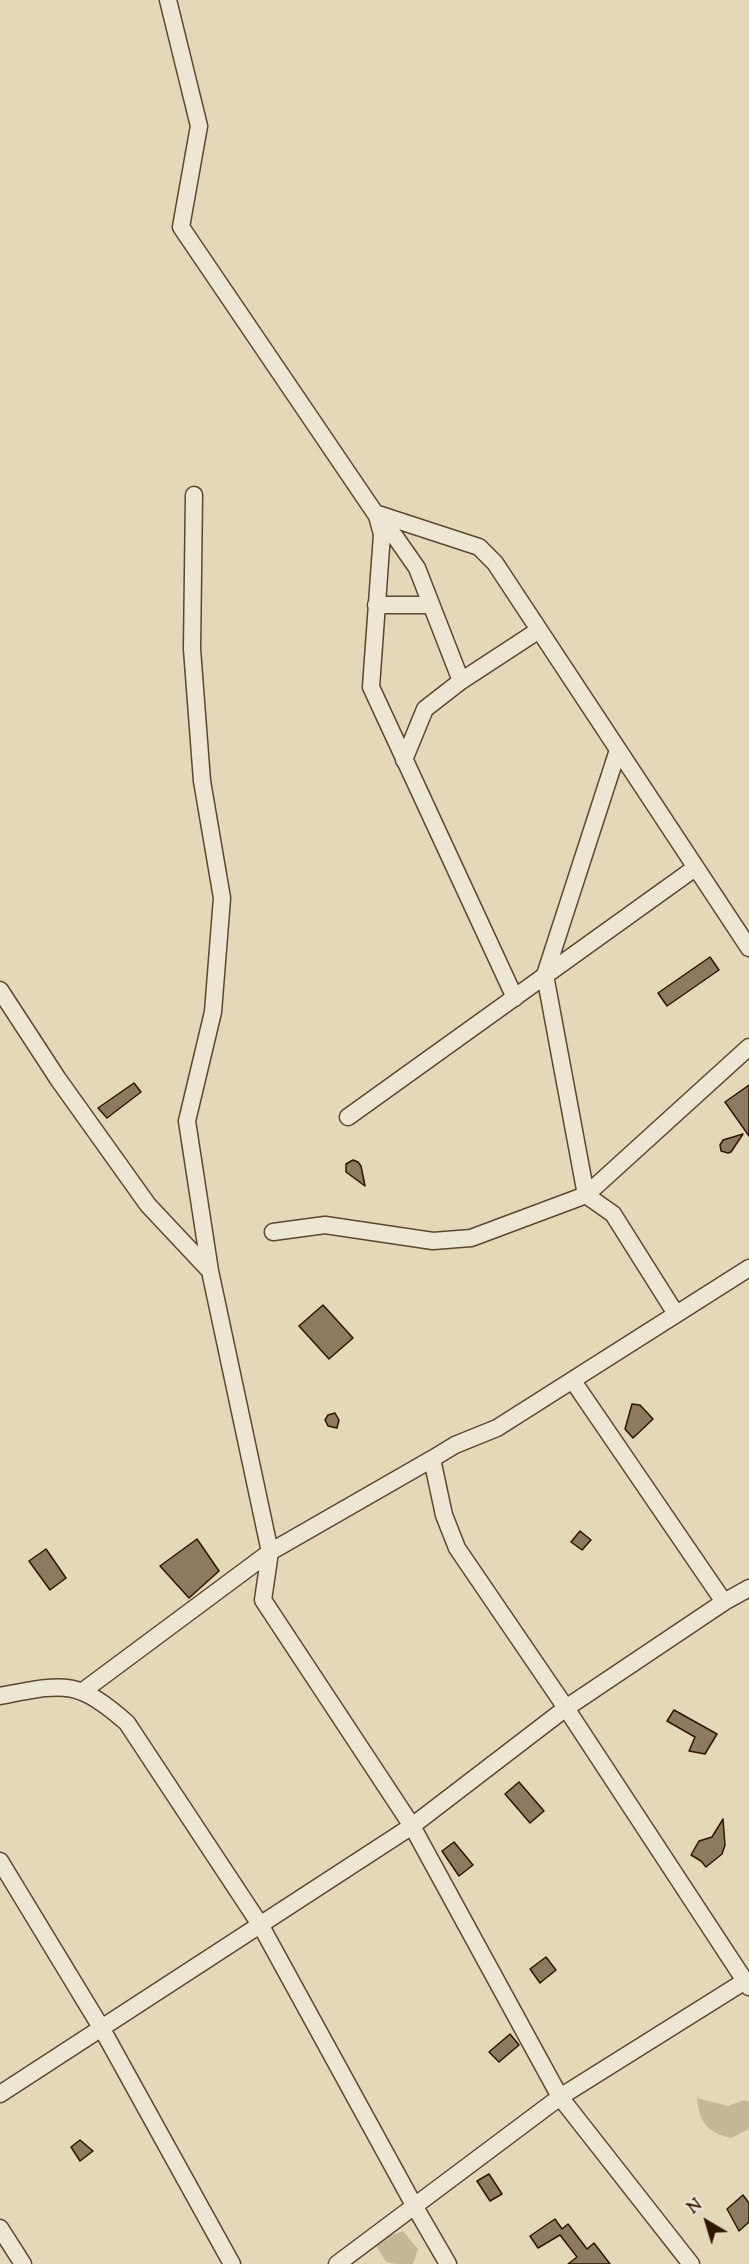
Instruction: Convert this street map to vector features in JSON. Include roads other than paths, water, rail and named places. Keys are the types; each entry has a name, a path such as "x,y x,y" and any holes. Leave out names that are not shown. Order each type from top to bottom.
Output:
{"street":[{"path":"168,0 199,126 181,227 375,513 417,568 461,681"},
{"path":"194,495 192,649 202,781 222,898 213,1012 187,1121 210,1271 270,1552 263,1600 412,1826 561,2097 691,2264"},
{"path":"375,513 382,534 371,687 515,998"},
{"path":"375,513 479,547 495,563 749,948"},
{"path":"376,604 431,605"},
{"path":"404,760 425,709 461,681 539,630"},
{"path":"618,750 545,975 586,1195 613,1214 676,1314"},
{"path":"348,1117 695,868"},
{"path":"0,990 58,1079 148,1205 210,1271"},
{"path":"273,1232 325,1225 433,1240 471,1238 586,1195 749,1047"},
{"path":"83,1691 270,1552 455,1444 497,1428 749,1268"},
{"path":"573,1381 724,1602"},
{"path":"338,2264 561,2097 747,1984 458,1548 444,1515 432,1459"},
{"path":"0,2094 412,1826 566,1708 724,1602 749,1588"},
{"path":"0,1696 53,1686 83,1691 105,1704 127,1723 261,1926 448,2264"},
{"path":"0,1861 102,2029 232,2264"},
{"path":"0,2228 23,2264"}]}
